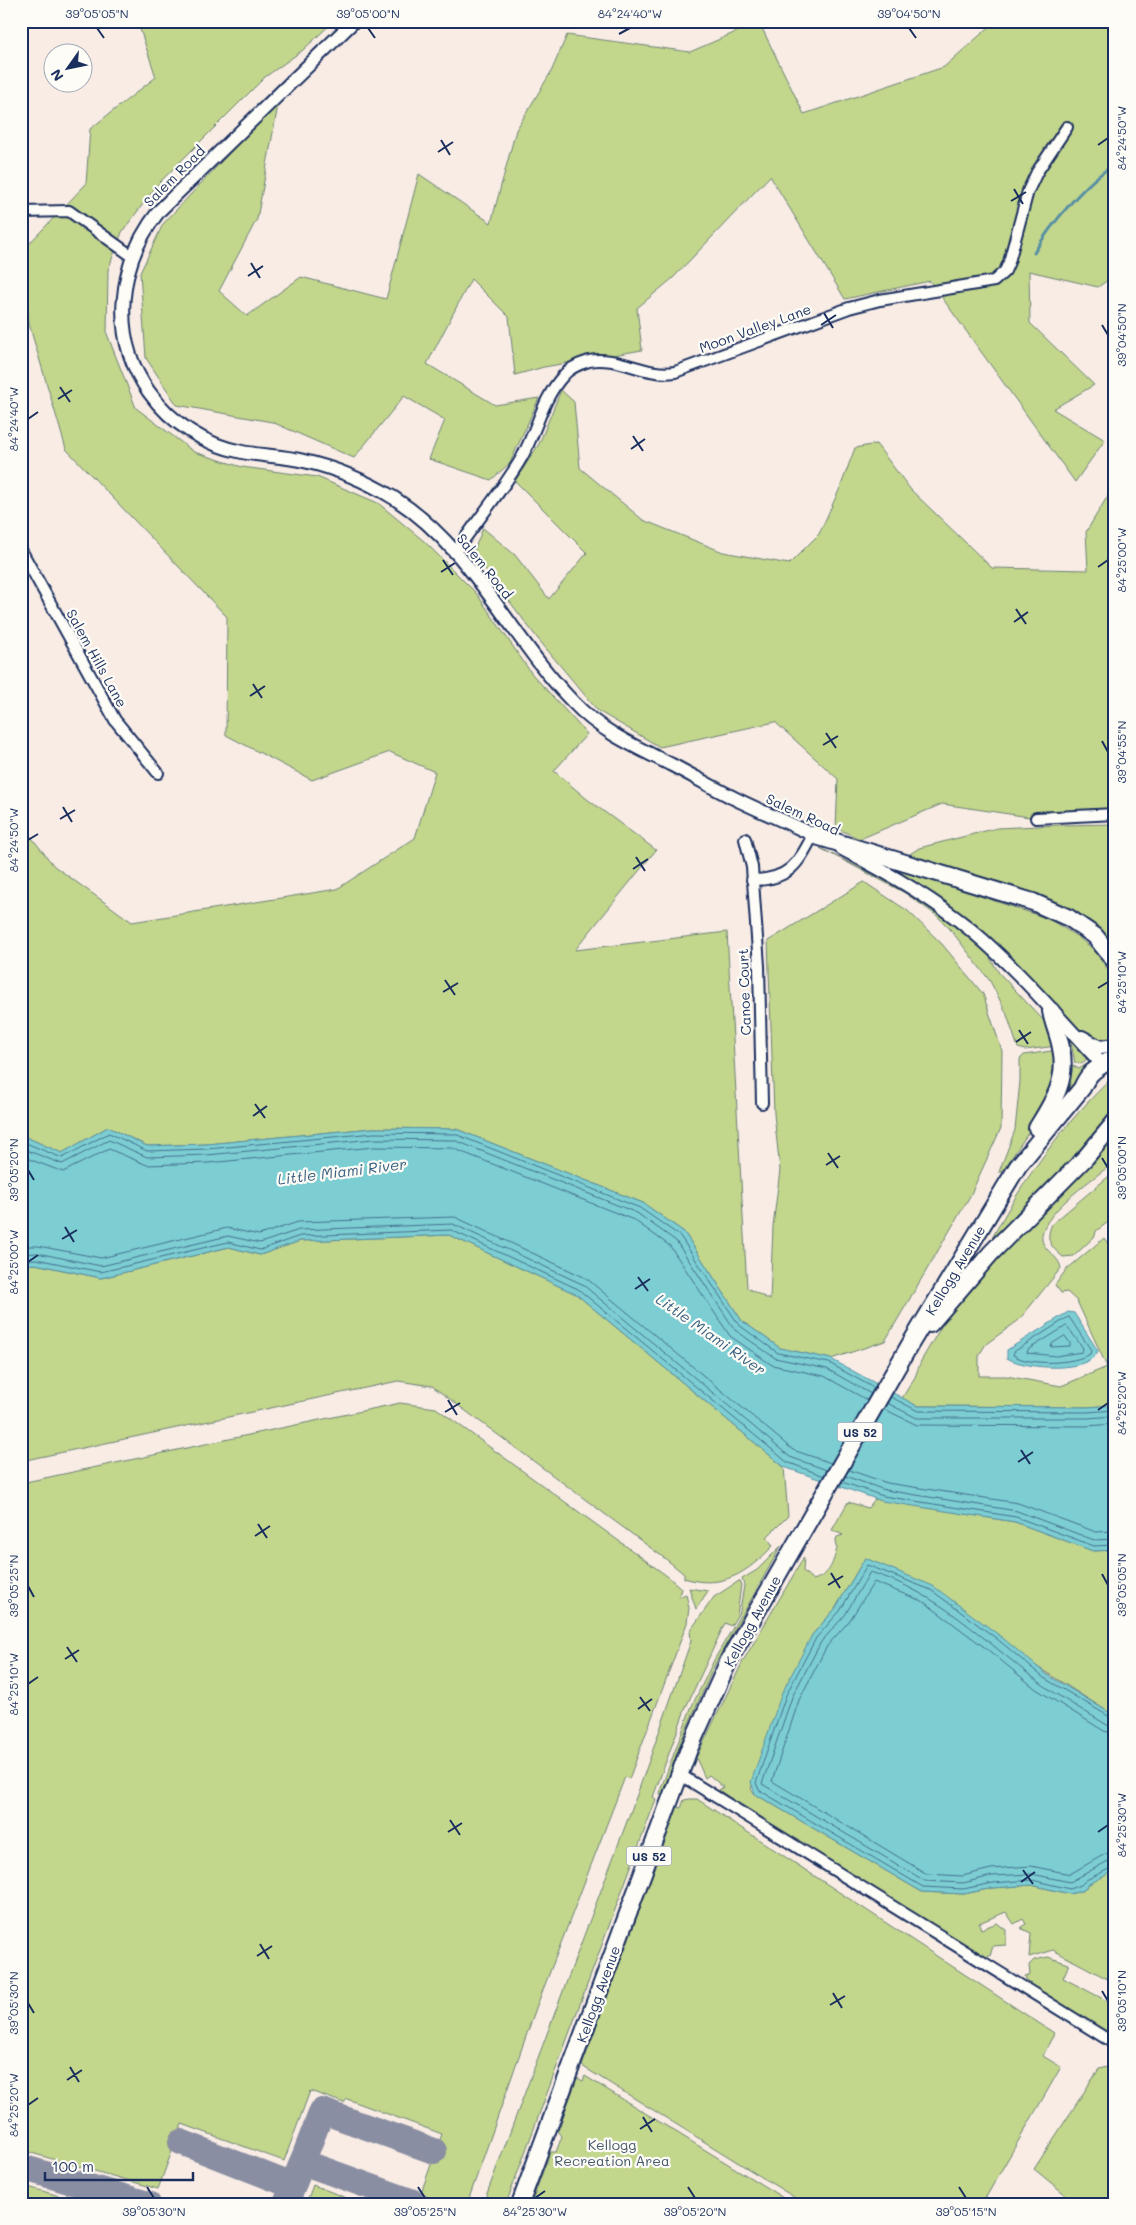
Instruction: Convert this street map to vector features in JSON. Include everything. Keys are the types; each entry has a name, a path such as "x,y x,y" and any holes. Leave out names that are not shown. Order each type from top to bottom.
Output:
{"main road":[{"path":"813,834 1033,902 1069,918 1095,936 1115,961"},
{"path":"1018,1166 1032,1135 1057,1094 1061,1082 1063,1060 1051,1011"},
{"name":"Kellogg Avenue","path":"520,2204 679,1774 708,1703 730,1658 912,1341 1018,1166 1082,1088 1088,1075 1097,1066 1109,1061"},
{"path":"912,1341 942,1313 991,1253 1086,1157 1115,1122"}],"street":[{"name":"Salem Road","path":"354,21 159,211 136,245 123,301 127,343 139,375 149,392 172,418 206,440 222,447 302,460 364,482 410,510 456,551 559,686 592,720 629,745 813,834 896,878 931,900 992,948 1069,1029 1109,1061"},
{"name":"Moon Valley Lane","path":"456,551 522,456 547,398 564,374 571,368 590,361 606,359 655,373 675,372 849,308 880,300 994,280 1005,270 1028,191 1037,172 1067,127"},
{"path":"21,212 68,211 132,256"},
{"name":"Salem Hills Lane","path":"21,550 116,720 158,773"},
{"path":"1036,818 1115,814"},
{"path":"752,880 775,878 790,870 801,859 813,834"},
{"name":"Canoe Court","path":"745,839 749,851 759,966 762,1103"},
{"name":"Salem Road","path":"1069,1029 1100,1047 1115,1045"},
{"path":"679,1774 1115,2044"}],"green space":[{"path":"72,21 334,21 303,50 265,77 158,184 122,232 108,270 107,334 136,408 194,452 242,467 317,477 378,503 425,542 476,593 532,674 587,734 554,771 587,799 656,850 575,950 727,932 747,1288 770,1300 773,1226 780,1170 774,1114 768,941 864,882 908,911 942,944 983,994 1002,1051 1001,1128 970,1196 885,1341 831,1359 780,1348 742,1321 684,1232 643,1203 456,1129 373,1128 207,1144 147,1146 108,1127 62,1153 21,1135 21,824 54,866 132,922 337,889 415,838 435,772 390,752 312,780 226,735 227,617 66,449 29,324 23,250 86,184 90,129 156,77 139,26"},
{"path":"996,21 1115,21 1115,275 1098,287 1029,271 1030,323 1094,385 1053,409 1105,440 1075,482 930,281 845,299 770,176 673,278 637,308 642,350 544,367 515,375 509,317 471,279 427,364 495,405 539,398 510,463 491,480 429,459 445,420 404,396 354,458 272,422 177,405 146,358 140,273 163,224 279,100 257,219 219,291 247,316 301,277 386,299 419,174 491,223 516,130 551,72 567,35 690,52 759,22 804,114 944,67"},
{"path":"561,390 574,402 580,468 643,520 723,552 789,564 819,534 840,488 855,448 876,444 911,490 992,568 1088,570 1086,532 1115,484 1115,818 1036,818 942,804 860,839 836,828 838,779 775,722 660,747 598,711 538,639 473,553 483,528 515,555 549,599 587,553 515,481 539,444"},
{"path":"1115,824 1115,957 1089,928 904,858 919,848 997,828"},
{"path":"820,848 902,889 962,931 987,953 999,973 1045,1022 1057,1046 1025,1050 1018,1048 1006,1012 990,981 950,929 936,915 905,893"},
{"path":"902,870 1049,919 1093,949 1115,979 1115,1041 1105,1042 1103,1038 1100,1042 1083,1035 990,939 933,894 900,873"},
{"path":"1063,1033 1087,1059 1081,1064 1075,1063 1071,1043 1065,1044"},
{"path":"1058,1050 1049,1102 1002,1172 999,1172 1015,1130 1020,1081 1020,1059 1024,1055"},
{"path":"1090,1062 1091,1065 1066,1092 1070,1064 1079,1069"},
{"path":"1115,1075 1115,1112 1112,1119 994,1243 991,1240 1031,1173 1078,1113"},
{"path":"1115,1137 1115,1158 1108,1167 1057,1210 1043,1231 1043,1244 1060,1264 1061,1268 1019,1320 986,1344 979,1355 979,1376 1006,1376 1061,1386 1107,1367 1077,1301 1067,1292 1061,1293 1055,1285 1066,1270 1104,1238 1112,1249 1115,1260 1108,1267 1115,1285 1115,1405 1087,1407 917,1406 902,1398 944,1322 968,1290"},
{"path":"1115,1171 1115,1217 1096,1231 1095,1236 1074,1256 1063,1257 1052,1246 1049,1239 1052,1224"},
{"path":"449,1235 576,1294 784,1467 788,1516 767,1537 773,1546 753,1564 733,1577 710,1582 684,1578 684,1574 667,1560 432,1386 398,1381 21,1461 21,1265 35,1264 101,1278 229,1247 260,1255 300,1241"},
{"path":"400,1403 436,1408 667,1576 681,1588 679,1597 686,1594 689,1608 687,1623 629,1779 625,1777 536,2008 467,2204 417,2204 442,2134 347,2099 344,2103 310,2091 284,2161 182,2124 158,2189 21,2150 21,1483"},
{"path":"875,1499 1015,1522 1093,1551 1115,1550 1115,1716 865,1558 835,1609 812,1635 751,1789 755,1794 922,1892 964,1894 993,1888 1032,1885 1070,1894 1084,1890 1089,1884 1115,1869 1115,1983 1053,1950 1029,1957 1031,1933 1022,1929 1021,1927 1026,1924 1023,1919 1014,1924 1006,1912 979,1923 981,1929 997,1923 1006,1930 1006,1945 993,1946 990,1956 982,1957 758,1819 719,1790 723,1787 709,1775 705,1778 696,1758 743,1661 804,1557 803,1571 813,1580 827,1572 834,1560 837,1549 835,1543 837,1537 843,1535 832,1530 848,1502 868,1508"},
{"path":"781,1546 714,1666 682,1739 662,1795 660,1794 661,1788 691,1708 714,1660 739,1617 744,1585 742,1579 757,1570"},
{"path":"739,1581 741,1585 737,1616 731,1626 725,1623 686,1707 653,1797 656,1799 506,2204 483,2204 638,1792 691,1641 690,1631 714,1597"},
{"path":"689,1588 708,1591 696,1609"},
{"path":"697,1799 1054,2033 1043,2056 1061,2067 982,2204 805,2204 582,2066 677,1807 681,1808 684,1800"},
{"path":"1048,1957 1069,1964 1063,1978 1115,2005 1115,2040 1029,1988 1025,1976 1030,1975 1029,1965 1034,1960"},
{"path":"1115,2065 1115,2204 1077,2204 1034,2169 1099,2069"},
{"name":"Kellogg Recreation Area","path":"585,2076 793,2204 531,2204 550,2152 556,2152 562,2136 558,2131 577,2078 583,2081"},
{"path":"21,2185 88,2204 21,2204"},
{"path":"313,2185 362,2204 306,2204"}],"water":[{"name":"Little Miami River","path":"108,1127 147,1146 207,1144 373,1128 456,1129 643,1203 684,1232 742,1321 780,1348 831,1359 917,1406 1087,1407 1115,1405 1115,1550 1093,1551 1015,1522 882,1501 784,1467 576,1294 449,1235 300,1241 260,1255 229,1247 101,1278 35,1264 21,1265 21,1135 62,1153"},
{"path":"1068,1312 1074,1313 1098,1351 1092,1358 1070,1366 1041,1367 1027,1365 1007,1358 1007,1350"},
{"path":"865,1558 933,1586 999,1635 1046,1674 1115,1716 1114,1871 1089,1884 1084,1890 1070,1894 1032,1885 993,1888 964,1894 922,1892 755,1794 751,1782 782,1693 812,1635 835,1609"}],"waterway":[{"path":"1034,253 1049,230 1081,192 1104,171 1115,165"}],"taxiway":[{"path":"286,2204 322,2111 434,2151"},
{"path":"181,2142 293,2186"},
{"path":"302,2162 416,2203"},
{"path":"21,2167 148,2204"}]}
